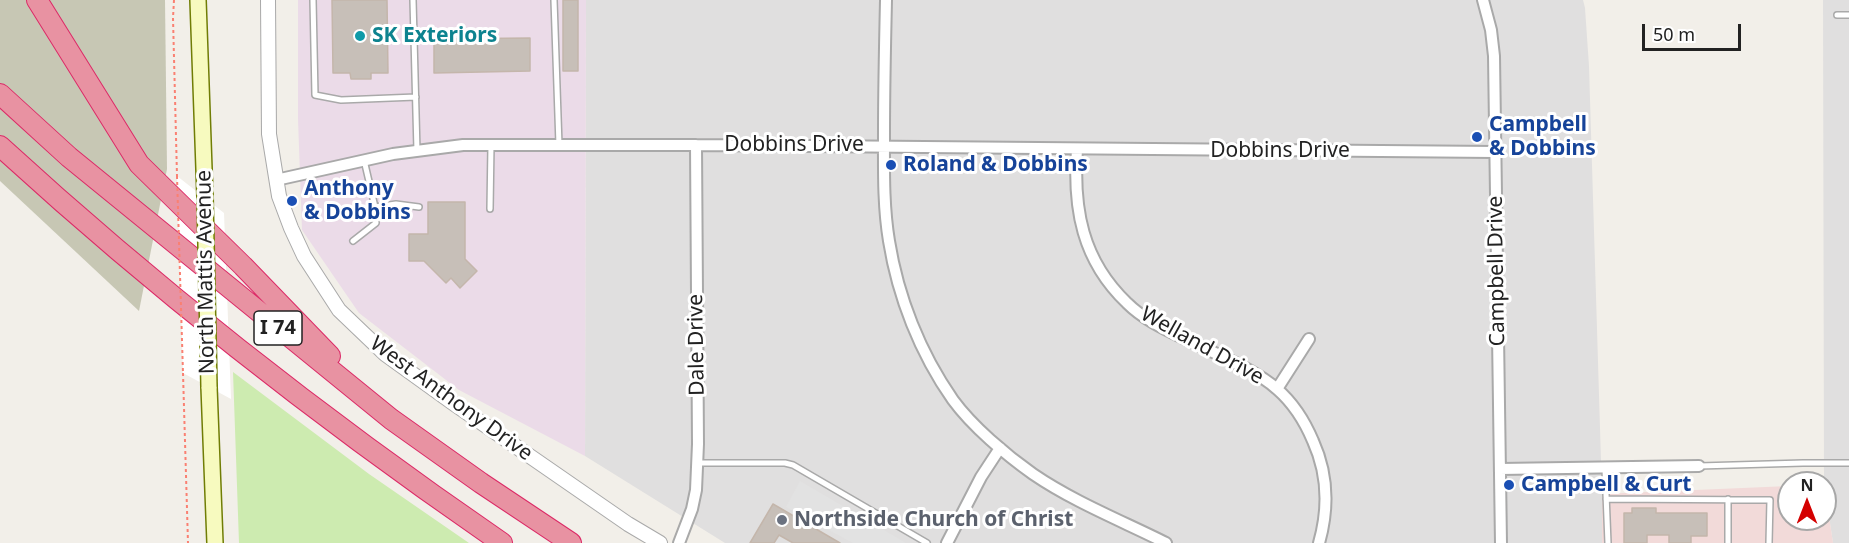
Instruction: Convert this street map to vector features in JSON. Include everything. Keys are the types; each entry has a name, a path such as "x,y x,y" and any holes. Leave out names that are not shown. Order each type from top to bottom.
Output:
{"highway":[{"path":"37,0 139,164 243,266 391,419"},
{"name":"I 74","path":"0,94 69,157 391,419 571,543"},
{"name":"I 74","path":"0,146 116,250 238,351 423,489 502,543"}],"main road":[{"name":"North Mattis Avenue","path":"198,0 215,543"}],"street":[{"name":"West Anthony Drive","path":"267,0 269,134 276,180 284,211 304,256 339,310 385,354 628,524 660,543"},
{"path":"886,0 884,146 888,240 905,307 933,366 953,400 1000,448 1035,475 1064,493 1166,543"},
{"name":"Campbell Drive","path":"1484,0 1494,56 1501,543"},
{"name":"Dobbins Drive","path":"276,180 364,160 463,145 884,146 1495,152"},
{"name":"Dale Drive","path":"680,543 692,509 698,463 696,145"},
{"name":"Welland Drive","path":"1077,149 1078,213 1091,255 1116,292 1142,316 1242,367 1277,389 1298,414 1309,433 1324,472 1326,507 1319,543"},
{"path":"1277,389 1309,339"},
{"path":"947,543 981,477 1000,448"},
{"path":"1500,469 1699,466"}],"lane":[{"path":"313,0 315,95 341,100 416,97"},
{"path":"414,0 417,151"},
{"path":"554,0 559,145"},
{"path":"1837,15 1849,15"},
{"path":"490,209 491,145"},
{"path":"353,241 376,223 375,207 364,160"},
{"path":"375,207 396,204 419,207"},
{"path":"698,463 785,462 927,543"},
{"path":"1699,466 1849,463"},
{"path":"1605,469 1608,543"},
{"path":"1606,499 1770,500 1769,543"},
{"path":"1728,499 1728,543"}],"path":[{"path":"174,0 188,543"}],"shaded area":[{"path":"0,0 165,0 167,169 139,311 0,181"},
{"path":"298,0 586,0 585,456 459,390 359,313 302,230 298,119"},
{"path":"586,0 1583,0 1589,66 1602,543 725,543 585,456"},
{"path":"1823,0 1849,0 1849,543 1833,543 1831,531 1837,531 1837,471 1824,471"},
{"path":"800,481 906,543 853,543 786,507"},
{"path":"1777,487 1777,531 1831,531 1833,543 1602,543 1602,494"}],"green space":[{"path":"233,372 369,474 469,543 239,543"}],"pier":[{"path":"177,176 224,213 231,399 183,373"}],"building":[{"name":"SK Exteriors","path":"332,0 387,0 388,73 371,73 371,79 351,79 350,73 333,73"},
{"path":"563,0 578,0 578,71 563,71"},
{"path":"530,38 530,71 434,73 434,39"},
{"path":"428,202 465,202 465,259 477,271 460,288 451,278 446,283 424,261 409,261 409,234 428,234"},
{"name":"Northside Church of Christ","path":"773,504 840,543 793,543 779,535 774,543 750,543"},
{"path":"1632,508 1656,508 1656,513 1707,513 1707,536 1691,536 1691,543 1669,543 1669,535 1647,535 1647,543 1624,543 1624,513 1632,513"}],"place":[{"name":"SK Exteriors","path":"360,36"},
{"name":"Campbell & Dobbins","path":"1477,137"},
{"name":"Roland & Dobbins","path":"891,165"},
{"name":"Anthony & Dobbins","path":"292,201"},
{"name":"Campbell & Curt","path":"1509,485"},
{"name":"Northside Church of Christ","path":"782,520"}]}
